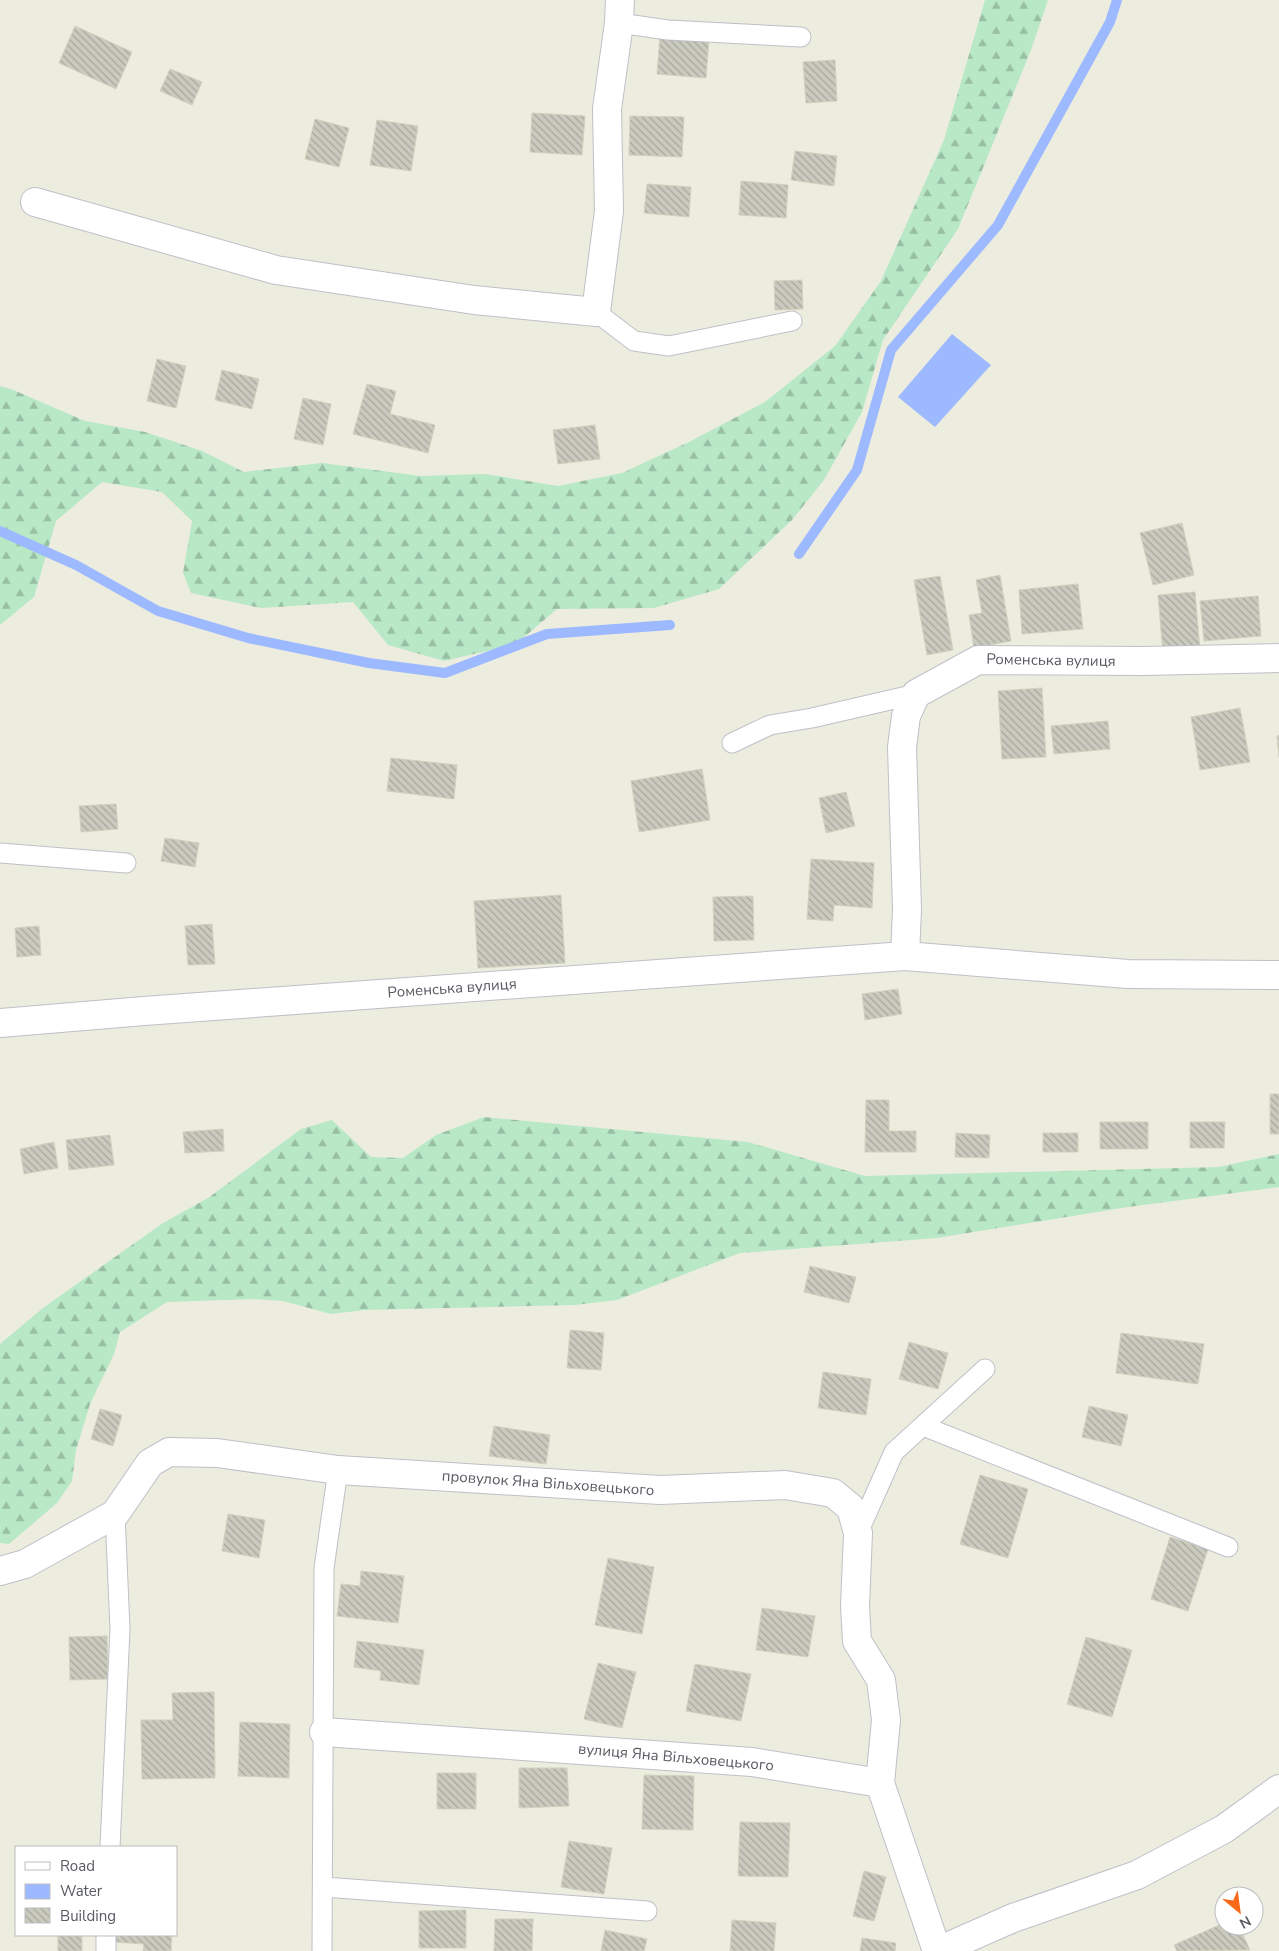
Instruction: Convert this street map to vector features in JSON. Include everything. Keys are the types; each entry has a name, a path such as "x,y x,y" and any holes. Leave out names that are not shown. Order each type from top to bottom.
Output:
{"street":[{"path":"35,202 276,270 474,300 596,312 609,211 607,109 620,12"},
{"name":"Роменська вулиця","path":"916,694 978,660 1143,661 1279,658"},
{"path":"904,956 907,909 902,747 906,716 916,694"},
{"name":"Роменська вулиця","path":"0,1023 174,1008 904,956 1128,974 1279,975"},
{"name":"провулок Яна Вільховецького","path":"0,1571 25,1564 115,1514 150,1463 169,1452 217,1453 338,1470 660,1490 785,1485 833,1492 851,1508 858,1533 855,1606 857,1641 881,1680 886,1720 880,1783"},
{"name":"вулиця Яна Вільховецького","path":"324,1732 752,1762 880,1783"},
{"path":"880,1783 938,1951 1013,1918 1137,1875 1224,1828 1279,1789"}],"lane":[{"path":"620,12 668,30 802,37"},
{"path":"596,312 634,342 669,346 792,321"},
{"path":"732,743 770,725 812,718 916,694"},
{"path":"0,853 126,863"},
{"path":"858,1533 894,1452 985,1369"},
{"path":"923,1426 1228,1547"},
{"path":"322,1951 324,1886 324,1568 338,1470"},
{"path":"110,1846 120,1629 115,1514"},
{"path":"324,1886 647,1911"},
{"path":"106,1936 106,1951"}],"green space":[{"path":"985,0 1048,0 1031,50 958,229 883,340 862,412 824,480 792,520 719,589 654,608 557,609 516,644 444,661 388,645 353,602 261,608 191,593 183,573 192,521 162,492 102,482 56,521 34,597 0,625 0,386 85,421 145,432 202,451 244,472 322,463 420,476 485,474 558,486 622,473 689,442 765,402 835,346 881,281 944,140"},
{"path":"484,1117 748,1142 865,1176 1219,1167 1279,1154 1279,1187 1128,1207 937,1238 740,1253 617,1300 575,1305 365,1310 331,1314 283,1301 255,1299 167,1302 120,1332 114,1354 90,1404 76,1450 72,1481 57,1503 9,1544 0,1543 0,1344 43,1308 163,1223 208,1198 301,1129 332,1120 371,1157 403,1158 436,1135"}],"water":[{"path":"952,334 991,365 935,427 898,397"}],"building":[{"path":"75,26 132,52 116,89 59,63"},
{"path":"660,36 709,40 706,78 657,74"},
{"path":"835,60 837,101 806,103 803,62"},
{"path":"170,69 202,82 192,105 160,91"},
{"path":"532,113 585,116 582,155 530,152"},
{"path":"630,116 684,117 682,157 629,155"},
{"path":"315,119 349,128 339,167 305,159"},
{"path":"377,120 418,126 411,171 370,165"},
{"path":"795,151 837,156 834,186 791,180"},
{"path":"741,181 788,185 786,218 739,215"},
{"path":"647,184 691,187 689,217 644,213"},
{"path":"802,280 803,309 775,310 774,281"},
{"path":"157,359 186,366 176,408 147,401"},
{"path":"222,370 259,379 252,409 215,400"},
{"path":"367,384 396,391 390,414 435,425 428,453 353,434"},
{"path":"303,398 331,404 323,445 294,439"},
{"path":"595,425 600,459 558,464 553,430"},
{"path":"1182,523 1194,575 1153,585 1140,533"},
{"path":"1000,575 1011,641 974,648 969,615 982,613 976,580"},
{"path":"940,576 953,650 927,655 914,580"},
{"path":"1078,584 1083,629 1022,634 1019,590"},
{"path":"1195,592 1200,650 1163,653 1158,595"},
{"path":"1258,596 1261,636 1204,641 1200,601"},
{"path":"1042,688 1046,757 1002,759 998,691"},
{"path":"1240,708 1250,762 1200,770 1191,717"},
{"path":"1108,721 1110,749 1054,754 1051,726"},
{"path":"1279,735 1279,757 1277,736"},
{"path":"391,758 457,765 454,799 387,791"},
{"path":"702,769 710,820 639,832 631,781"},
{"path":"846,792 855,826 826,833 819,798"},
{"path":"116,804 118,829 81,832 79,806"},
{"path":"165,838 199,843 195,867 161,861"},
{"path":"811,859 874,863 872,908 834,905 833,921 807,919"},
{"path":"561,895 565,963 478,968 474,901"},
{"path":"753,896 754,940 714,941 713,897"},
{"path":"212,924 215,964 188,965 185,926"},
{"path":"39,926 41,955 17,957 15,928"},
{"path":"898,989 902,1014 865,1020 862,994"},
{"path":"1270,1094 1279,1094 1279,1134 1270,1134"},
{"path":"866,1100 889,1100 889,1131 916,1131 916,1152 865,1152"},
{"path":"1100,1122 1148,1122 1148,1149 1100,1149"},
{"path":"1190,1122 1225,1122 1224,1148 1190,1148"},
{"path":"223,1129 224,1151 185,1153 183,1132"},
{"path":"956,1133 990,1135 989,1158 955,1157"},
{"path":"1043,1133 1078,1133 1078,1152 1043,1152"},
{"path":"110,1135 114,1165 69,1170 66,1140"},
{"path":"54,1142 58,1168 24,1174 20,1149"},
{"path":"810,1266 856,1277 849,1303 804,1292"},
{"path":"570,1330 604,1333 601,1370 567,1368"},
{"path":"1121,1333 1204,1344 1198,1384 1116,1373"},
{"path":"909,1342 948,1353 938,1389 899,1379"},
{"path":"823,1372 871,1379 866,1415 818,1408"},
{"path":"1089,1406 1128,1415 1121,1446 1082,1437"},
{"path":"100,1409 122,1415 113,1446 91,1439"},
{"path":"494,1426 550,1435 546,1464 489,1456"},
{"path":"980,1475 1028,1489 1008,1558 960,1544"},
{"path":"228,1514 265,1520 259,1558 222,1551"},
{"path":"1170,1537 1208,1549 1188,1611 1151,1599"},
{"path":"608,1558 654,1567 642,1634 595,1625"},
{"path":"361,1571 404,1576 398,1623 337,1616 341,1584 360,1586"},
{"path":"762,1608 815,1616 808,1657 756,1650"},
{"path":"107,1636 108,1679 70,1680 69,1637"},
{"path":"1086,1637 1132,1650 1112,1717 1067,1704"},
{"path":"357,1641 424,1650 419,1685 380,1680 381,1671 354,1667"},
{"path":"598,1663 636,1672 622,1728 584,1719"},
{"path":"695,1664 751,1674 741,1721 686,1711"},
{"path":"214,1692 215,1778 142,1779 141,1720 173,1720 172,1693"},
{"path":"240,1722 290,1724 289,1778 238,1776"},
{"path":"519,1768 567,1768 569,1806 519,1808"},
{"path":"437,1773 476,1773 476,1809 437,1809"},
{"path":"644,1775 694,1776 693,1830 642,1829"},
{"path":"740,1822 790,1823 788,1877 738,1876"},
{"path":"569,1841 612,1848 604,1894 561,1887"},
{"path":"864,1871 886,1877 874,1921 853,1916"},
{"path":"466,1910 466,1948 419,1948 419,1911"},
{"path":"495,1919 533,1919 532,1951 494,1951"},
{"path":"732,1920 776,1923 774,1951 730,1951"},
{"path":"1214,1927 1214,1936 1244,1936 1250,1950 1177,1951 1174,1945"},
{"path":"605,1930 647,1939 644,1951 601,1951"},
{"path":"58,1936 82,1936 82,1951 58,1951"},
{"path":"114,1936 172,1936 171,1951 143,1951 144,1944 114,1942"},
{"path":"862,1938 896,1943 895,1951 860,1951"}],"waterway":[{"path":"799,554 857,470 891,350 998,225 1110,22 1117,0"},
{"path":"0,531 76,565 158,611 248,638 369,663 445,673 547,634 670,625"}]}
